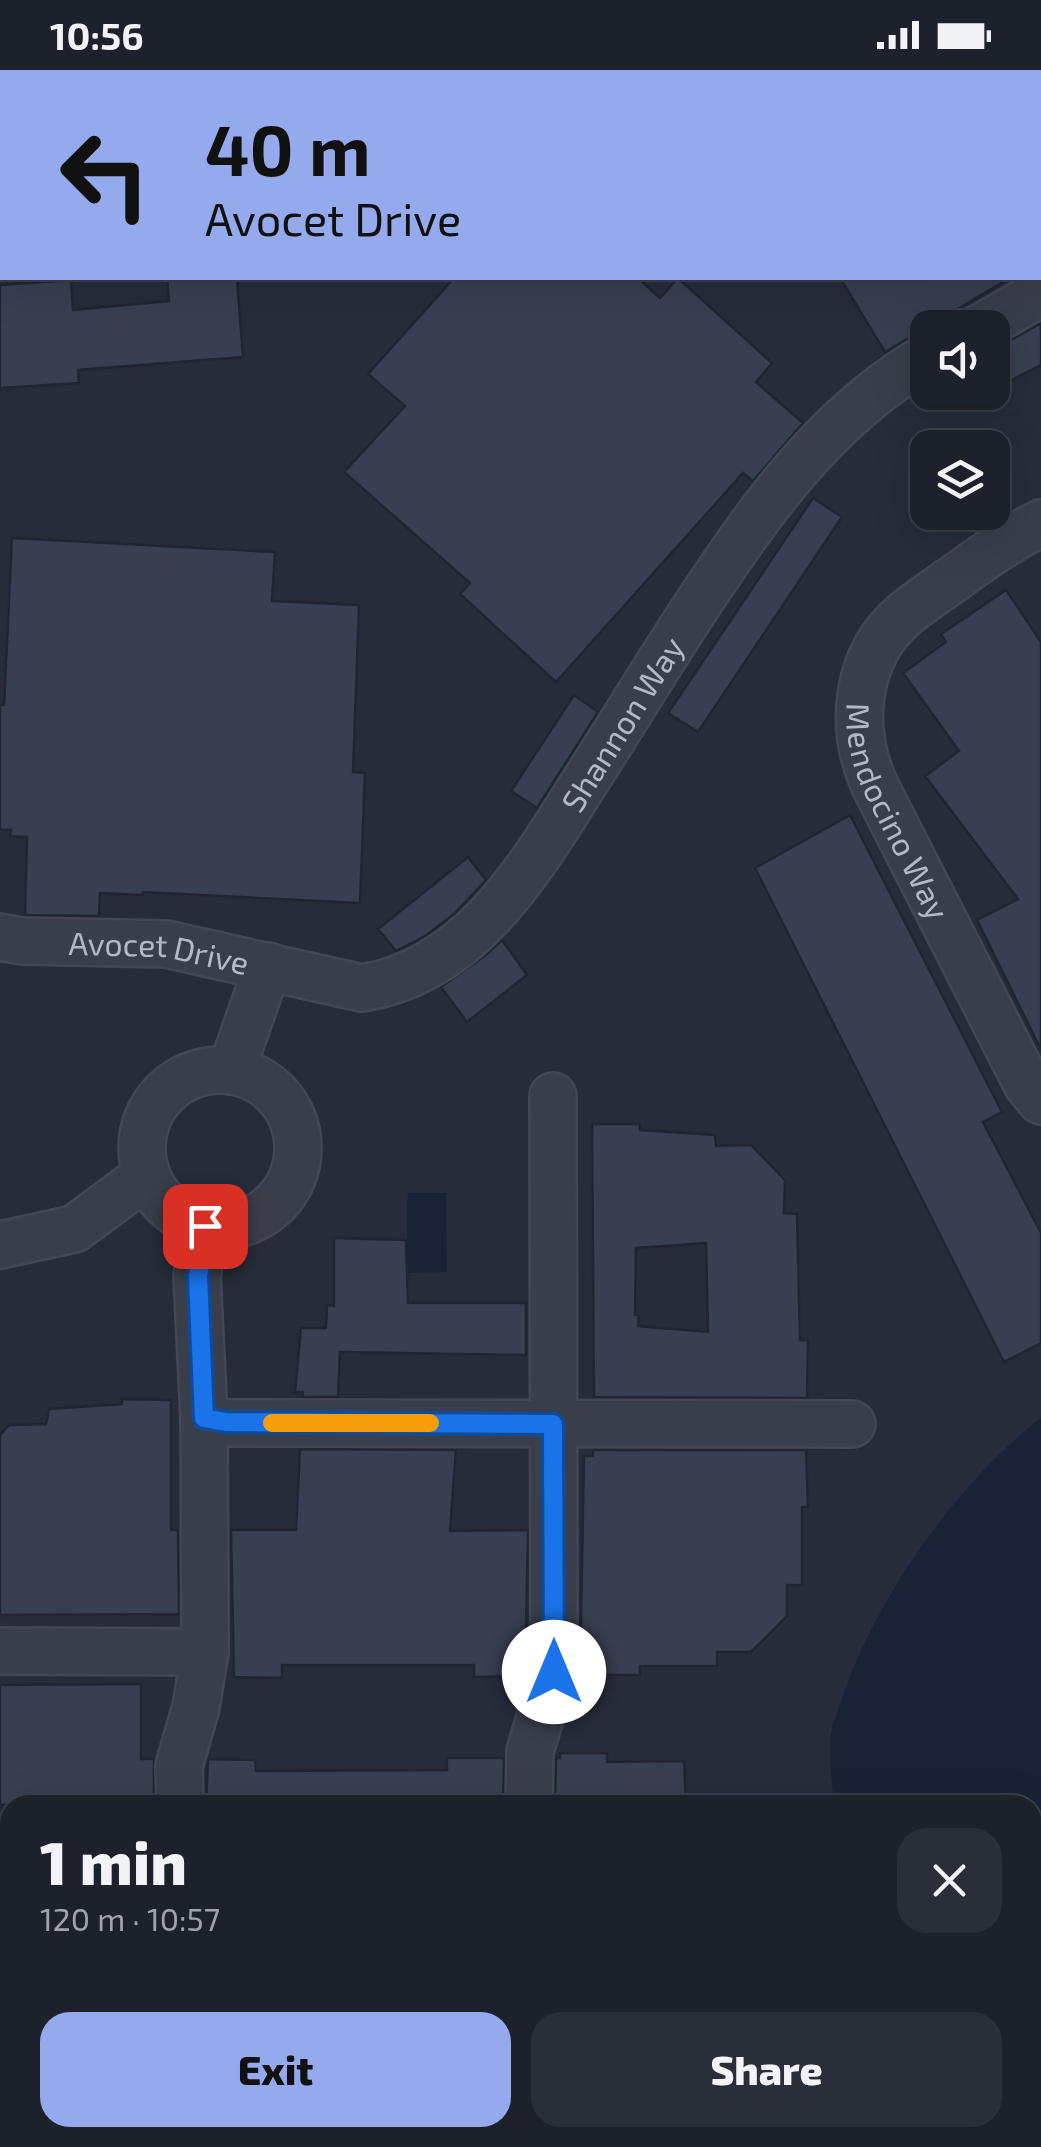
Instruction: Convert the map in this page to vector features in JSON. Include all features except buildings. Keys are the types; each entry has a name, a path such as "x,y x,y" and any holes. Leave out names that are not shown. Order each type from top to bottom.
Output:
{"street":[{"path":"1010,311 1041,293"},
{"name":"Shannon Way","path":"268,966 362,988 418,974 467,937 526,874 718,572 772,501 804,461 858,408 910,370"},
{"name":"Mendocino Way","path":"1041,523 977,562 895,624 877,651 862,686 859,729 864,762 875,786 1027,1084 1041,1102"},
{"name":"Avocet Drive","path":"0,937 22,941 166,944 268,966 231,1071"},
{"path":"204,1071 231,1071 254,1078 274,1092 289,1110 296,1134 297,1159 290,1184 275,1204 254,1219 230,1226 205,1226 180,1216 160,1199 146,1176 142,1149 146,1123 159,1099 180,1081 204,1071"},
{"path":"530,1795 530,1751 554,1672 553,1096"},
{"path":"0,1244 74,1229 146,1176"},
{"path":"180,1795 179,1766 196,1707 205,1652 204,1418 198,1276 205,1226"},
{"path":"204,1418 226,1422 852,1424"},
{"path":"0,1651 205,1652"}],"water":[{"path":"407,1193 446,1193 447,1272 407,1273"},
{"path":"1041,1418 1041,1795 833,1795 830,1753 834,1721 875,1622 950,1509 1010,1444"}],"slow traffic":[{"path":"272,1423 430,1423"}],"route":[{"path":"205,1226 198,1276 204,1418 226,1422 553,1424 554,1672"}]}
